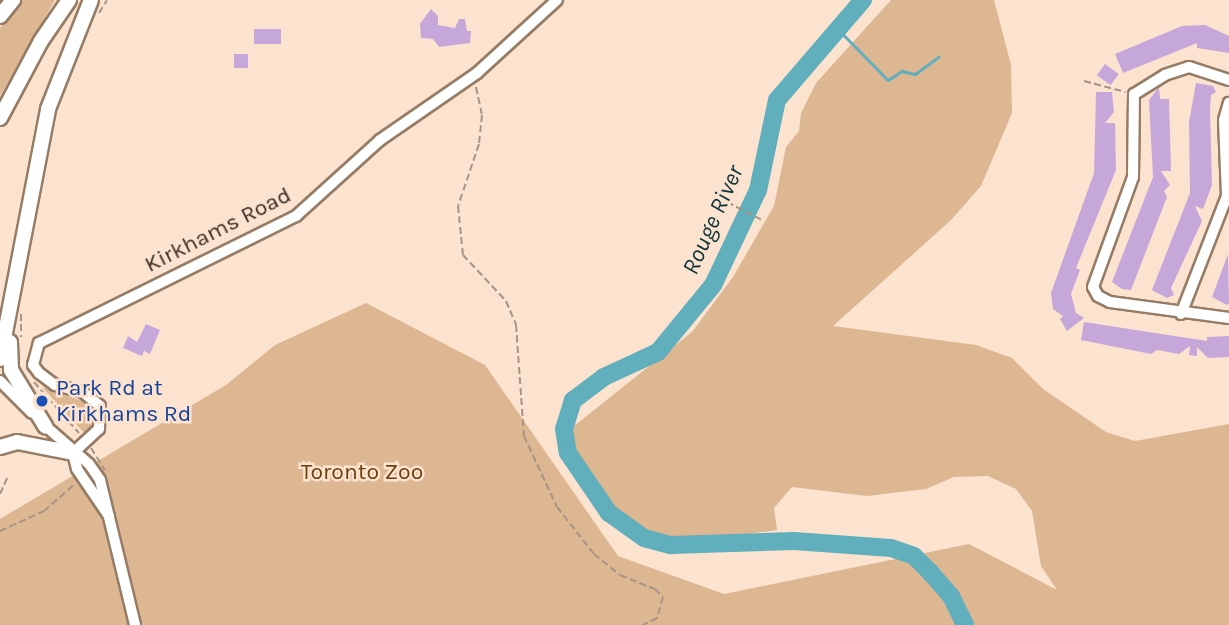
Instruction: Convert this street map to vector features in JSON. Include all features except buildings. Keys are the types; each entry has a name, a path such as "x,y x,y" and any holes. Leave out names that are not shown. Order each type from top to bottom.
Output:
{"main road":[{"path":"0,16 13,0"},
{"path":"0,118 41,41 69,0"},
{"path":"0,359 48,109 91,0"},
{"path":"15,281 11,370 45,426"},
{"path":"0,447 17,442 74,453"}],"street":[{"name":"Kirkhams Road","path":"74,453 99,429 100,407 83,392 55,384 39,373 33,365 40,343 296,216 380,141 471,77 557,0"},
{"path":"1229,80 1189,67 1165,75 1134,94 1133,177 1093,287 1098,296 1110,302 1181,314 1229,318"},
{"path":"1181,314 1228,196 1224,120 1229,103"},
{"path":"0,381 74,453 77,469 112,519 135,625"}],"path":[{"path":"98,16 107,0"},
{"path":"471,77 482,115 479,144 458,206 463,255 506,301 516,325 524,436 557,507 594,554 620,575 655,589 663,597 657,618 643,625"},
{"path":"1084,82 1134,94"},
{"path":"727,202 764,220"},
{"path":"21,309 22,340"},
{"path":"32,380 83,437"},
{"path":"92,448 109,475"},
{"path":"0,494 8,476"},
{"path":"0,531 44,511 79,481"}],"green space":[{"path":"22,0 55,0 0,96 0,28"},
{"name":"Toronto Zoo","path":"891,0 994,0 1011,65 1012,113 981,186 951,220 833,326 976,345 1012,358 1043,389 1106,432 1135,441 1229,424 1229,625 0,625 0,519 226,385 275,345 366,303 485,365 618,556 724,594 969,544 1057,590 1041,566 1032,511 1016,489 988,476 954,477 926,489 867,496 792,487 774,508 777,530 666,546 628,528 566,458 564,449 574,426 692,332 733,277 774,206 786,147 799,131 801,113 816,83"},
{"path":"42,387 91,404 95,412 93,428 85,434"}],"waterway":[{"name":"Rouge River","path":"863,0 777,100 758,190 713,285 658,352 604,377 573,400 564,429 568,453 609,513 644,538 671,545 794,541 891,548 914,556 930,572 951,596 965,625"},
{"path":"839,30 888,80 902,71 915,74 938,57"}],"place":[{"name":"Park Rd at Kirkhams Rd","path":"42,401"}]}
